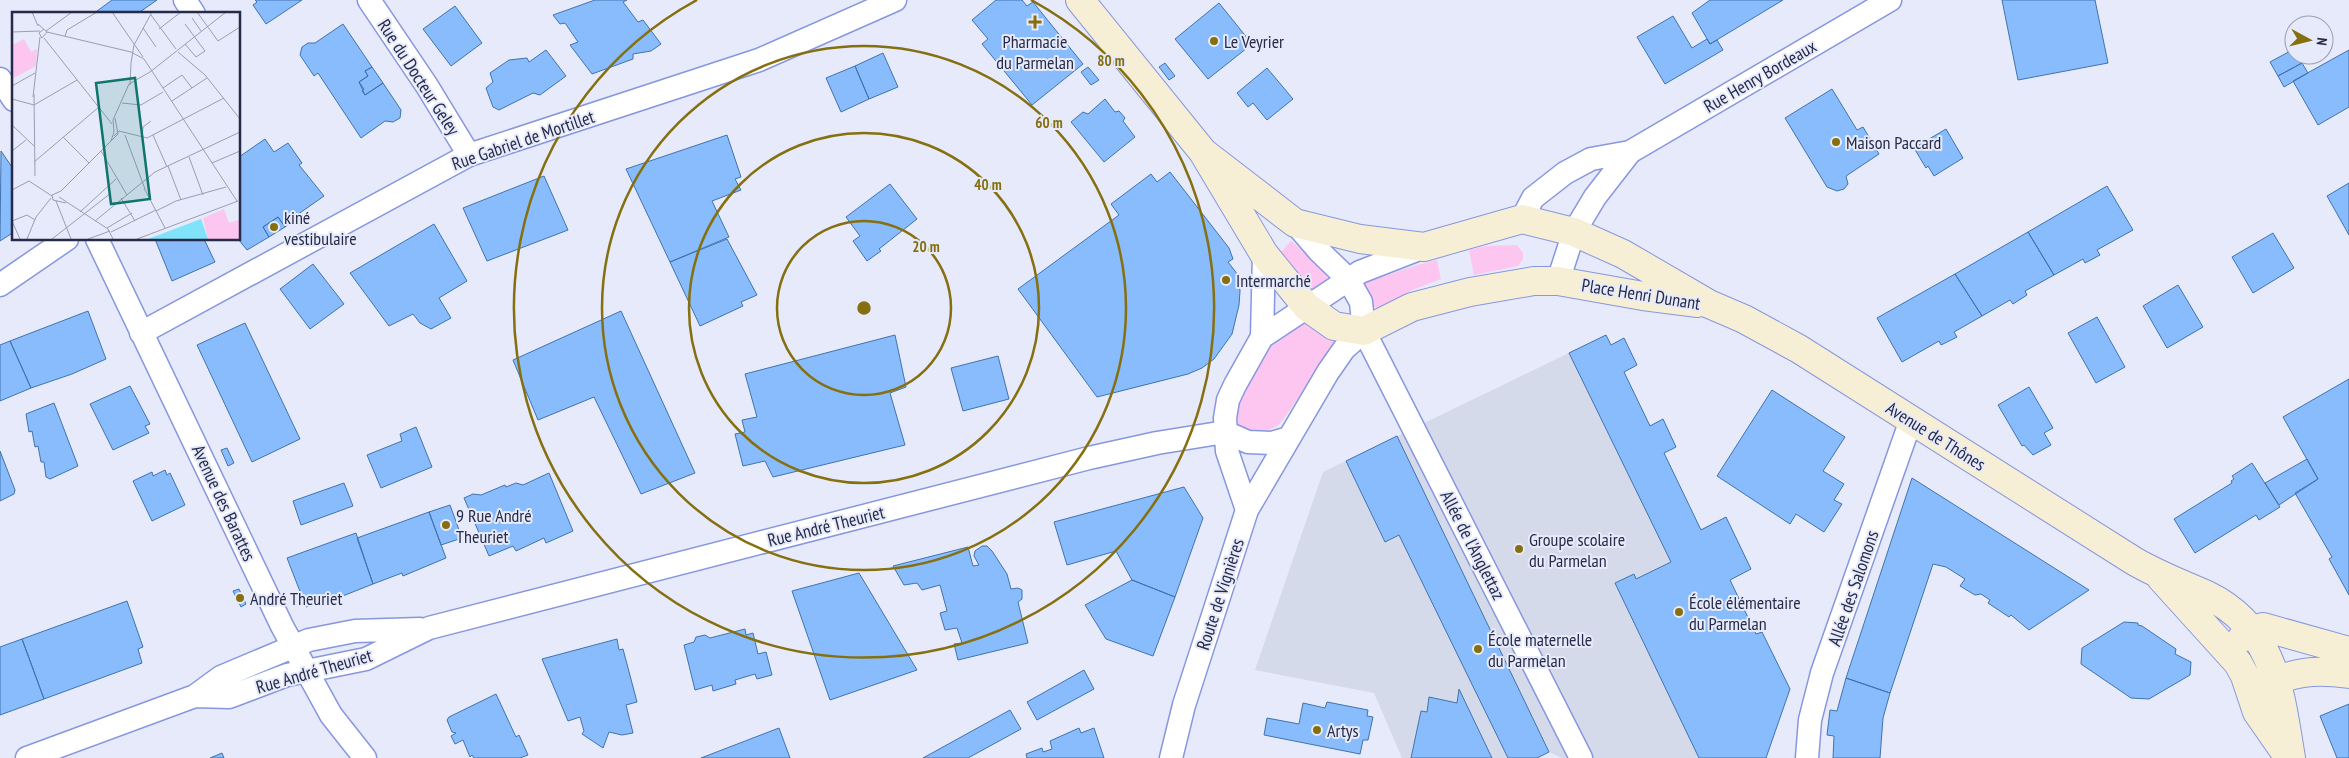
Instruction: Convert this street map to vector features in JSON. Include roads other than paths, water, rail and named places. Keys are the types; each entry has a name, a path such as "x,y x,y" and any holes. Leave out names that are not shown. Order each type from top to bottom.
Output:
{"main road":[{"path":"1080,0 1203,152 1264,254 1307,307 1334,326 1364,331"},
{"name":"Place Henri Dunant","path":"1203,152 1295,223 1360,239 1424,247 1522,219 1574,232 1623,254 1709,304"},
{"name":"Place Henri Dunant","path":"1364,331 1393,314 1434,301 1502,285 1534,281 1558,281 1642,296 1709,304"},
{"name":"Avenue de Thônes","path":"1709,304 1744,319 1798,349 2158,575 2209,596 2233,612 2252,630 2262,644 2277,680 2290,758"},
{"name":"Avenue de Thônes","path":"2158,575 2194,617 2228,650 2245,676 2257,712 2290,758"},
{"path":"2228,650 2252,630 2263,627 2349,651"},
{"path":"2250,691 2277,680 2319,670 2349,674"}],"street":[{"path":"185,0 193,12"},
{"name":"Rue du Docteur Geley","path":"369,0 427,86 469,155"},
{"name":"Rue Gabriel de Mortillet","path":"142,333 469,155 759,60 895,0"},
{"name":"Rue Henry Bordeaux","path":"1522,219 1533,198 1565,173 1591,159 1630,152 1886,1"},
{"path":"0,79 12,97"},
{"name":"Rue Henry Bordeaux","path":"1558,281 1574,232 1595,197 1630,152"},
{"name":"Place Henri Dunant","path":"1289,438 1344,349 1364,331 1361,302 1348,279 1319,251 1295,223"},
{"path":"0,285 65,240"},
{"name":"Avenue des Barattes","path":"97,240 292,646 336,722 365,758"},
{"name":"Place Henri Dunant","path":"1247,510 1227,451 1225,432 1228,400 1244,366 1262,337 1348,279 1424,247"},
{"path":"1262,337 1264,254"},
{"name":"Allée de l'Anglettaz","path":"1364,331 1582,758"},
{"name":"Allée des Salomons","path":"1807,758 1810,720 1822,673 1911,420"},
{"path":"1225,432 1248,442 1272,443 1289,438"},
{"name":"Rue André Theuriet","path":"195,696 229,697 287,676 366,659 429,628 1089,458 1157,443 1225,432"},
{"name":"Route de Vignières","path":"1170,758 1184,705 1247,510 1289,438"},
{"name":"Rue André Theuriet","path":"27,758 195,696 221,676 292,646 324,636 355,630 429,628"}],"place":[{"name":"Pharmacie du Parmelan","path":"1035,22"},
{"name":"Le Veyrier","path":"1214,41"},
{"name":"Maison Paccard","path":"1836,142"},
{"name":"kiné vestibulaire","path":"274,227"},
{"name":"Intermarché","path":"1226,280"},
{"name":"9 Rue André Theuriet","path":"446,525"},
{"name":"Groupe scolaire du Parmelan","path":"1519,549"},
{"name":"André Theuriet","path":"240,598"},
{"name":"École élémentaire du Parmelan","path":"1679,612"},
{"name":"École maternelle du Parmelan","path":"1478,649"},
{"name":"Artys","path":"1317,730"}]}
